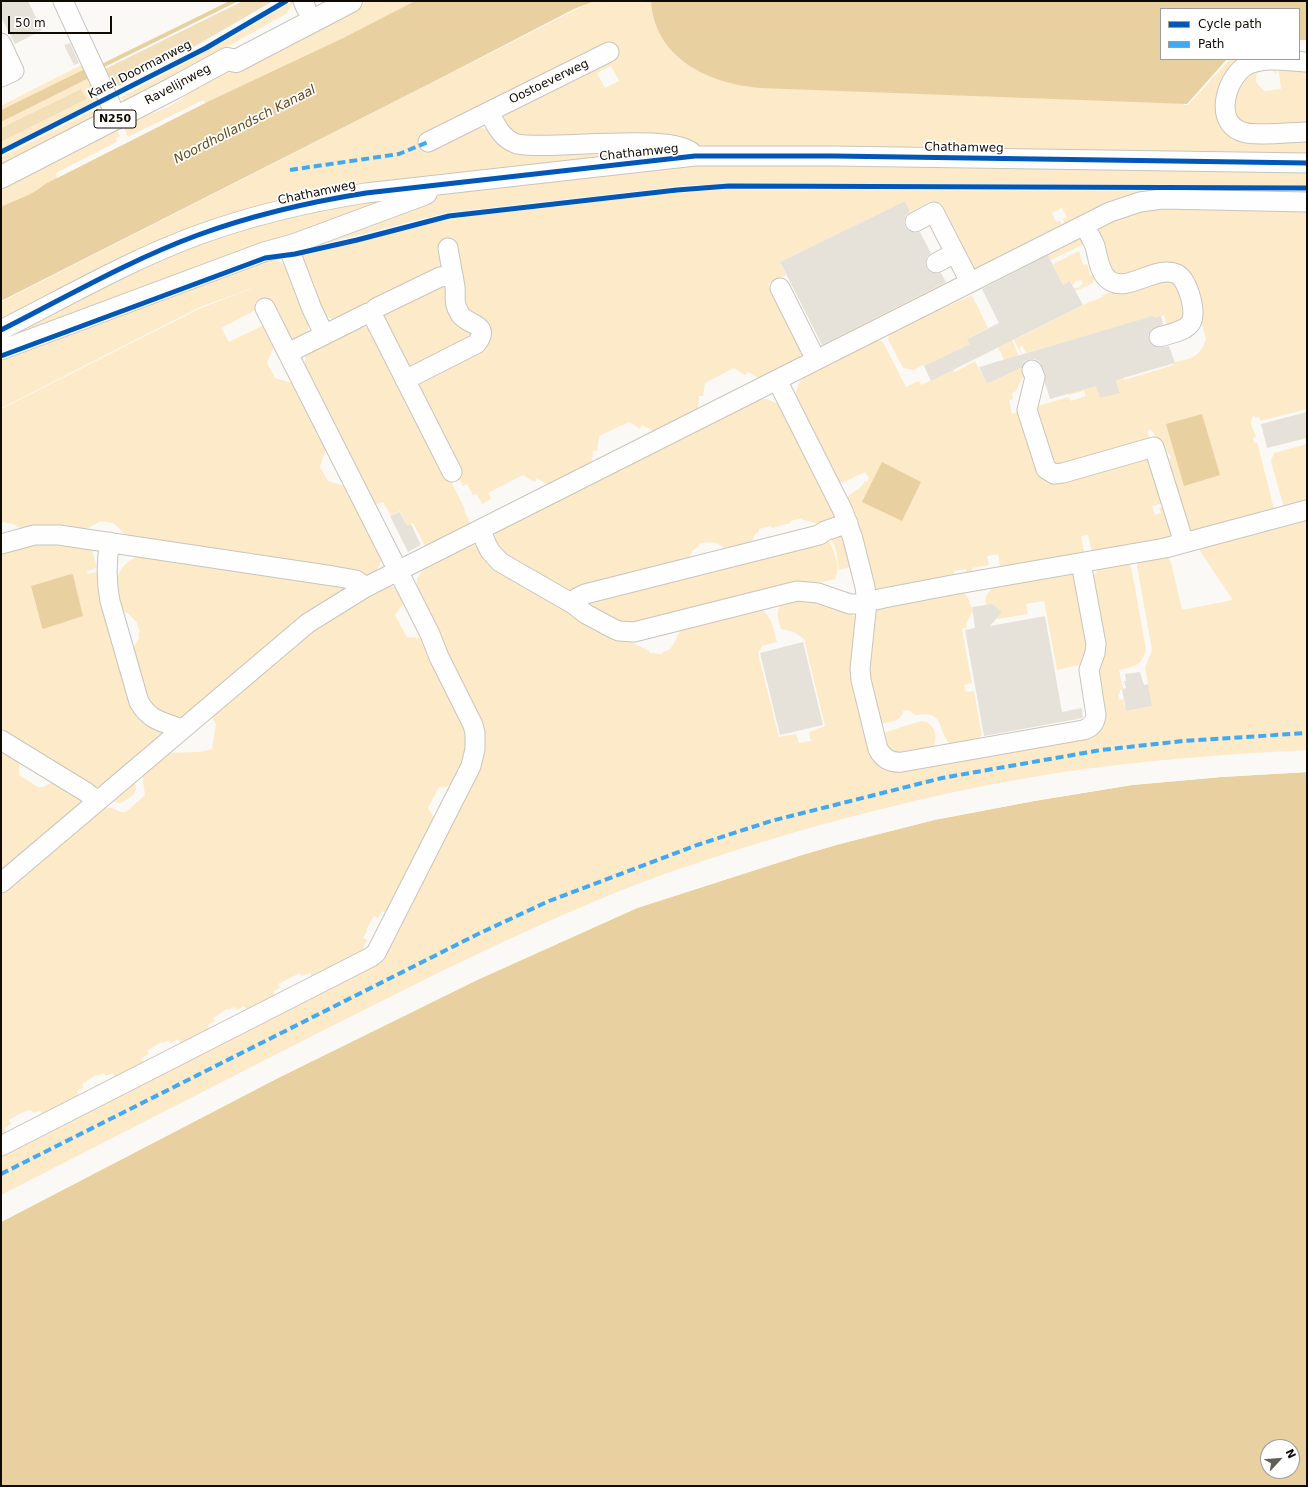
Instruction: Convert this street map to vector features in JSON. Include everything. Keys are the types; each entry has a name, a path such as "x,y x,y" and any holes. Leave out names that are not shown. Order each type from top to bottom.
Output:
{"main road":[{"name":"Ravelijnweg","path":"1,177 117,118 227,59 236,61 351,1"},
{"name":"Ravelijnweg","path":"227,59 230,50 310,3"}],"street":[{"path":"63,1 117,118"},
{"path":"1,44 14,70 1,77"},
{"name":"Oostoeverweg","path":"428,142 609,52"},
{"path":"1307,62 1267,60 1255,62 1242,68 1236,73 1229,86 1225,112 1231,125 1235,129 1245,133 1307,132"},
{"path":"489,112 499,131 517,144 661,144 689,150 693,152 695,156"},
{"name":"Chathamweg","path":"1,330 141,259 206,232 252,218 317,202 366,193 695,156 834,156 1307,163"},
{"path":"1,350 264,252 293,244 420,197 427,194 430,186"},
{"path":"1,883 308,623 366,587 399,572 970,282 1125,206 1150,200 1177,199 1307,202"},
{"path":"915,222 934,212 970,282"},
{"path":"1084,225 1091,238 1103,274 1110,281 1115,283 1125,283 1161,272 1169,272 1177,274 1185,282 1193,308 1191,321 1189,325 1180,331 1159,337"},
{"path":"293,244 291,254 312,309 324,334"},
{"path":"405,380 476,344 480,339 481,334 479,327 464,319 460,315 455,304 455,289 448,248"},
{"path":"936,262 955,253"},
{"path":"288,353 324,334 373,312 376,308 440,277 453,275"},
{"path":"780,288 798,311 816,360"},
{"path":"1,1146 358,965 376,953 471,766 475,749 475,734 470,716 439,657 430,634 265,308"},
{"path":"373,312 374,318 452,472"},
{"path":"1032,370 1035,377 1027,410 1046,469 1054,474 1062,473 1154,447 1184,543"},
{"path":"777,380 848,523 864,581 867,602 860,676 878,749 889,760 902,762 1083,730 1092,726 1096,715 1089,670 1096,648 1081,563"},
{"path":"481,530 490,551 500,562 612,628 619,631 634,632 796,591 818,593 850,604 859,604 944,587 1165,548 1307,510"},
{"path":"573,604 577,598 585,594 819,535 825,531 848,523"},
{"path":"1,544 15,539 42,534 59,534 333,576 356,580 366,587"},
{"path":"110,542 107,557 107,587 139,702 146,712 155,720 182,729"},
{"path":"1,740 86,792 97,801"}],"shaded area":[{"path":"243,1 273,1 197,45 113,89 103,70"},
{"path":"293,1 291,7 284,15 136,98 125,101 120,98 234,36"},
{"path":"368,1 415,1 343,38 205,103 203,100 128,137 123,125 166,108 182,99 194,87 252,60"},
{"path":"596,1 651,1 654,20 661,36 671,50 684,62 698,71 715,78 732,84 750,87 1184,103 1184,105 1188,105 1229,60 1248,60 1237,67 1225,86 1222,95 1222,115 1225,123 1231,131 1239,136 1253,138 1307,136 1307,157 719,149 667,139 520,141 515,139 507,132 503,123 503,118 508,108 613,56 609,47 425,138 428,146 470,127 479,127 486,129 505,143 518,149 655,147 662,149 661,153 345,190 278,204 229,218 174,238 137,254 1,323 1,302 587,4","holes":["611,66 619,81 605,88 597,73"]},
{"path":"87,62 89,67 1,110 1,106"},
{"path":"1276,65 1277,74 1269,68 1261,71 1256,76 1256,82 1264,91 1281,89 1278,65 1307,66 1307,128 1250,130 1229,111 1245,72"},
{"path":"93,76 104,97 1,149 1,142 87,99 81,89 1,128 1,122"},
{"path":"81,89 87,99 1,142 1,128"},
{"path":"102,106 98,116 1,166 1,157"},
{"path":"117,129 120,136 116,138 117,141 115,143 56,173 57,178 45,184 25,198 18,199 1,207 1,188"},
{"path":"694,163 1307,170 1307,185 692,185 446,213 307,248 313,243 452,191"},
{"path":"718,190 1307,191 1307,195 1170,193 1066,226 1063,219 1067,217 1062,208 1052,213 1056,222 1060,221 1063,228 977,270 974,268 942,204 932,201 910,212 905,201 780,262 786,275 768,284 805,359 756,382 758,378 748,372 745,375 734,368 705,383 703,396 699,396 698,408 702,409 651,435 653,431 642,425 640,429 629,422 599,436 597,451 593,450 592,463 548,485 537,478 535,482 523,475 488,493 491,499 482,504 477,494 473,495 467,484 463,486 414,390 414,384 475,349 472,318 442,265 441,268 339,319 329,318 322,313 301,262 302,256 447,219 663,194"},
{"path":"399,196 1,347 1,337 174,252 280,217"},
{"path":"1150,207 1307,208 1307,409 1260,421 1259,417 1255,418 1255,416 1252,417 1251,424 1256,437 1253,438 1254,443 1257,442 1274,509 1192,532 1189,530 1167,470 1171,468 1169,459 1171,458 1170,454 1168,454 1165,445 1159,446 1151,429 1147,431 1150,439 1054,469 1037,412 1038,406 1069,397 1071,401 1086,396 1084,391 1068,394 1091,369 1100,398 1120,392 1111,363 1117,357 1124,380 1174,365 1173,363 1190,358 1198,354 1204,345 1206,339 1189,280 1128,277 1109,271 1098,231 1100,224"},
{"path":"1080,238 1086,243 1051,260 1048,255 1034,262 1032,258"},
{"path":"1079,251 1083,265 1087,264 1090,275 1096,274 1093,283 1076,291 1074,288 1077,288 1083,284 1082,281 1076,281 1073,285 1070,281 1063,285 1053,264"},
{"path":"1030,259 1032,263 950,304 951,305 972,295 988,328 968,338 972,343 914,370 903,368 888,339 891,331"},
{"path":"268,260 276,260 285,264 309,324 307,332 291,345 277,318 281,316 273,301 221,328 229,342 266,324 274,346 267,363 275,378 292,383 326,449 320,467 328,481 345,486 382,559 377,571 367,577 130,541 113,523 101,521 79,533 28,532 13,524 5,522 1,523 1,409 201,308 266,283 200,307 1,408 1,359"},
{"path":"1160,278 1172,278 1187,309 1183,321 1167,325 1164,315 1159,317 1157,325 1158,331 1153,317 1026,353 1022,345 1019,348 1022,354 1014,340 1087,303 1103,297 1102,295"},
{"path":"946,282 946,284 822,347 822,345"},
{"path":"445,285 478,335 412,371 377,318"},
{"path":"360,326 372,329 465,509 464,510 470,523 470,528 427,550 413,523 398,531 396,526 405,521 400,511 391,516 383,502 373,506 304,366 306,354"},
{"path":"874,339 883,342 906,387 919,381 921,385 953,370 955,372 975,361 987,384 1010,373 998,347 1012,340 1024,375 1016,391 1012,393 1013,399 1009,400 1012,414 1017,412 1023,417 1040,468 1146,455 1166,503 1152,506 1155,515 1161,513 1159,508 1167,505 1173,533 1169,538 1092,552 1088,535 1081,536 1084,551 1083,554 1001,572 998,554 987,556 989,565 972,568 973,572 967,573 966,569 954,571 955,575 880,591 872,586 845,501 850,494 860,488 869,478 865,472 844,482 835,482 795,396 802,378"},
{"path":"757,399 767,399 781,405 839,515 824,524 803,520 803,518 772,528 771,526 759,529 750,546 729,551 712,542 699,544 698,547 692,551 687,562 585,590 567,592 496,549 494,537 496,531"},
{"path":"1307,444 1307,506 1284,508 1271,461 1274,453"},
{"path":"1307,513 1307,750 1164,760 1092,768 1021,779 921,799 855,816 789,834 685,867 603,898 486,950 332,1026 1,1195 1,1154 364,965 476,760 416,590 417,579 424,567 473,543 617,635 649,651 650,653 662,654 663,652 669,650 685,622 759,609 770,619 777,642 762,646 758,653 779,737 796,734 799,743 811,741 809,732 825,726 804,639 794,632 781,629 778,617 780,605 799,596 851,612 858,622 880,758 1086,733 1092,579 1098,570 1111,565 1127,562 1131,566 1146,649 1143,659 1140,662 1129,668 1119,670 1123,689 1120,690 1120,693 1118,694 1119,700 1123,699 1126,711 1152,706 1145,668 1152,650 1137,566 1138,561 1167,556 1171,562 1182,610 1233,600 1198,548"},
{"path":"830,536 846,536 854,566 839,570 836,550"},
{"path":"827,537 837,563 838,569 835,579 629,628 585,602"},
{"path":"20,541 90,543 97,568 87,571 88,574 98,572 135,702 170,732 106,785 94,787 1,737 1,548","holes":["71,574 77,591 42,629 31,586"]},
{"path":"138,556 353,584 184,719 153,713 131,651 139,638 138,633 140,632 136,621 129,614 118,609 117,584 120,572 129,561"},
{"path":"1070,573 1075,576 1091,646 1082,664 1057,670 1044,601 1026,604 1028,614 998,619 987,608 986,599 990,590 995,586"},
{"path":"385,586 396,588 402,594 405,601 395,615 407,637 424,638 471,733 456,786 439,787 428,808 437,822 391,916 382,911 378,918 374,916 366,930 367,931 363,938 367,940 363,948 372,952 315,983 310,973 302,976 300,973 278,984 280,988 273,991 278,1002 250,1016 244,1006 237,1010 235,1007 228,1010 227,1009 213,1018 215,1021 208,1025 213,1035 182,1046 178,1039 171,1043 169,1040 162,1043 161,1042 147,1051 149,1054 142,1058 145,1064 118,1083 113,1073 106,1076 104,1073 97,1076 96,1075 82,1084 84,1088 77,1091 81,1101 45,1120 40,1110 33,1113 31,1110 23,1112 9,1120 11,1124 4,1128 9,1138 1,1138 1,888 101,807 113,808 120,812 126,812 145,795 142,774 162,753 200,752 212,749 216,724 209,713 309,627"},
{"path":"960,591 968,598 973,611 966,623 967,627 962,629 972,683 964,685 966,692 974,691 982,744 952,746 947,740 940,723 932,716 925,714 915,715 909,710 903,711 900,717 894,721 880,723 865,679 871,615 878,607"},
{"path":"921,721 930,724 934,730 936,737 933,748 894,758 880,738 883,733"},
{"path":"1,745 19,762 19,775 38,787 43,787 55,781 87,799 1,879"},
{"path":"134,775 136,789 134,794 120,803 104,800"}],"water":[{"name":"Noordhollandsch Kanaal","path":"415,1 595,1 574,9 1,301 1,207 205,103 343,38"},
{"path":"651,1 1307,1 1307,40 1300,40 1300,8 1160,8 1160,60 1226,60 1187,104 760,88 722,81 704,74 688,64 673,53 662,38 654,21"},
{"path":"89,67 93,76 1,122 1,110"},
{"path":"1202,414 1220,475 1184,486 1166,424"},
{"path":"882,462 921,482 902,521 862,502"},
{"path":"71,574 73,575 83,616 43,629 31,586"},
{"path":"1307,772 1307,1486 1,1486 1,1222 278,1078 477,980 637,908 802,855 934,820 1034,801 1132,785 1221,777"}],"pier":[{"path":"204,101 205,103 57,178 56,176"},
{"path":"1307,770 1307,772 1221,777 1132,785 1034,801 934,820 802,855 637,908 477,980 278,1078 1,1222 1,1220 277,1076 476,979 636,906 801,853 934,818 1034,799 1131,783 1220,775"}],"building":[{"path":"1,1 28,1 42,30 15,44 1,17"},
{"path":"70,43 79,63 74,65 64,45"},
{"path":"905,201 910,212 904,221 905,227 909,231 915,233 920,232 931,253 925,262 926,268 930,272 936,274 941,273 946,282 822,345 780,262"},
{"path":"1048,255 1063,285 1070,281 1083,305 931,381 924,366 970,344 967,339 999,323 982,289"},
{"path":"1153,316 1154,318 1161,316 1163,324 1151,330 1148,335 1149,340 1152,345 1157,348 1169,346 1175,363 1116,380 1120,393 1100,398 1096,386 1050,399 1045,383 1045,373 1039,361 1034,359 1027,360 1023,363 1022,367 987,384 979,367"},
{"path":"1307,412 1307,438 1267,448 1261,424"},
{"path":"400,512 407,526 411,524 421,545 408,552 390,516"},
{"path":"992,604 1002,612 990,626 1045,616 1062,712 1082,708 1083,718 984,736 965,630 975,628 972,607"},
{"path":"803,642 823,725 780,735 760,653"},
{"path":"1140,672 1144,685 1148,684 1152,706 1126,711 1122,689 1126,688 1124,681 1126,681 1125,674"}],"waterway":[{"path":"104,65 234,1"}],"marked path":[{"path":"290,170 399,154 428,142"},
{"path":"1,1174 478,934 549,901 697,845 771,821 942,778 1101,750 1183,741 1307,733"}],"cycle path":[{"name":"Karel Doormanweg","path":"1,152 206,48 286,1"},
{"path":"1,330 123,267 198,235 239,221 281,210 366,193 695,156 834,156 1307,163"},
{"path":"1,356 265,258 295,254 357,240 449,216 677,190 729,186 1307,188"}]}
